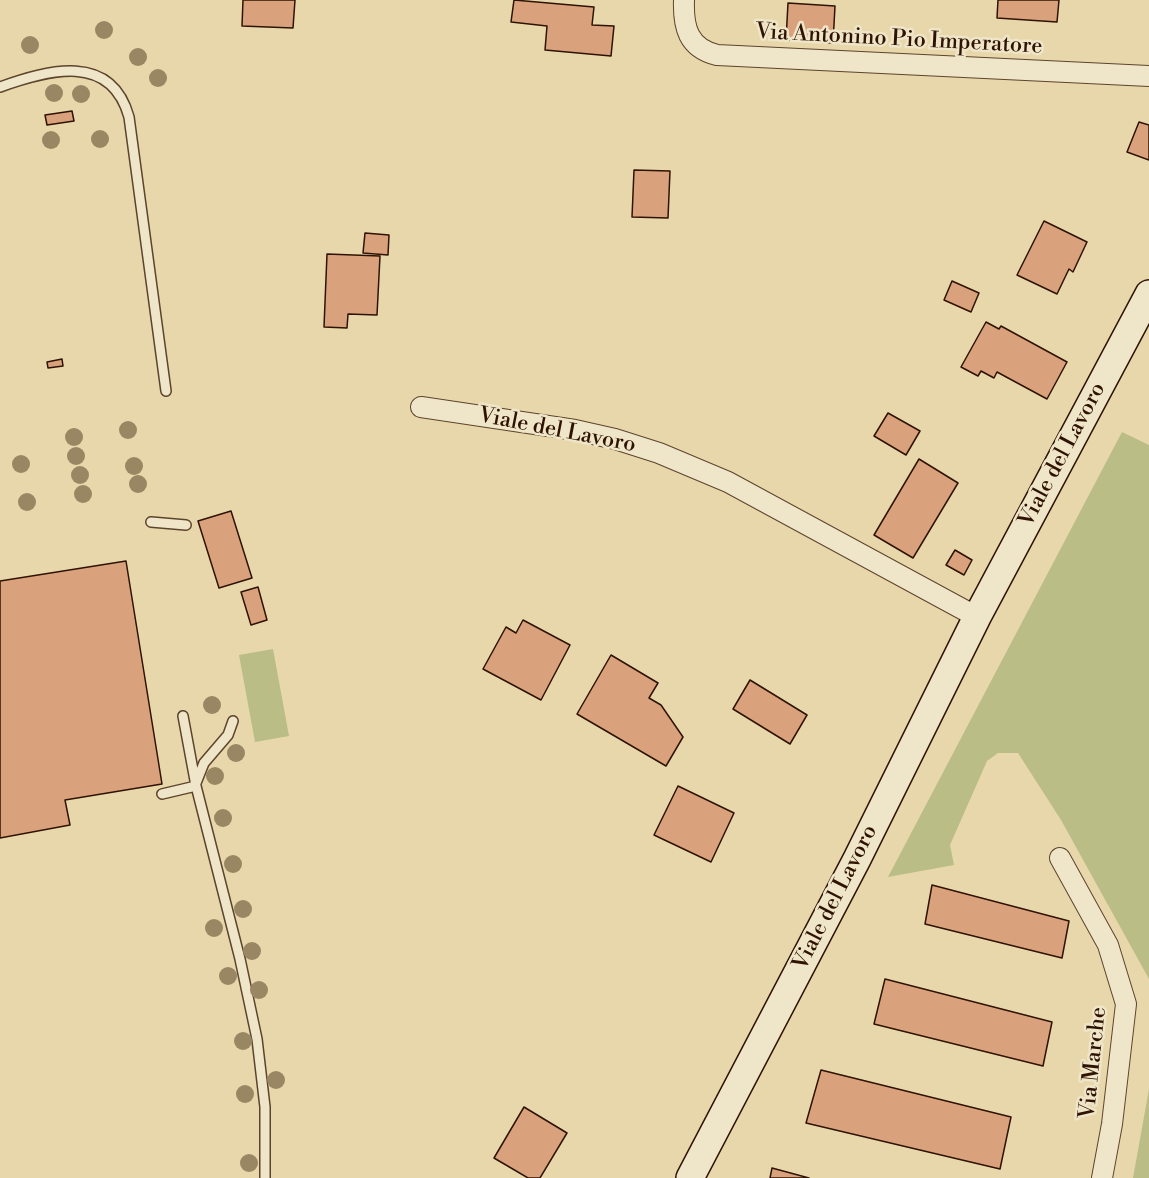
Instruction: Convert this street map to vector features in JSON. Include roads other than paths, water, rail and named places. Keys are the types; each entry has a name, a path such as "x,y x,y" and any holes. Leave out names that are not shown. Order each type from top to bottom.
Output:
{"street":[{"name":"Via Antonino Pio Imperatore","path":"684,0 685,23 695,44 717,55 1149,76"},
{"name":"Viale del Lavoro","path":"690,1178 857,859 977,617 1149,294"},
{"name":"Viale del Lavoro","path":"421,407 585,432 638,445 728,482 977,617"},
{"name":"Via Marche","path":"1060,858 1108,945 1126,1004 1112,1124 1102,1178"}],"lane":[{"path":"0,87 53,72 81,72 106,79 122,98 129,117 166,391"},
{"path":"151,522 186,525"},
{"path":"183,716 196,786 240,959 257,1039 265,1107 265,1178"},
{"path":"196,786 197,777 204,763 228,735 233,721"},
{"path":"162,794 196,786"}]}
